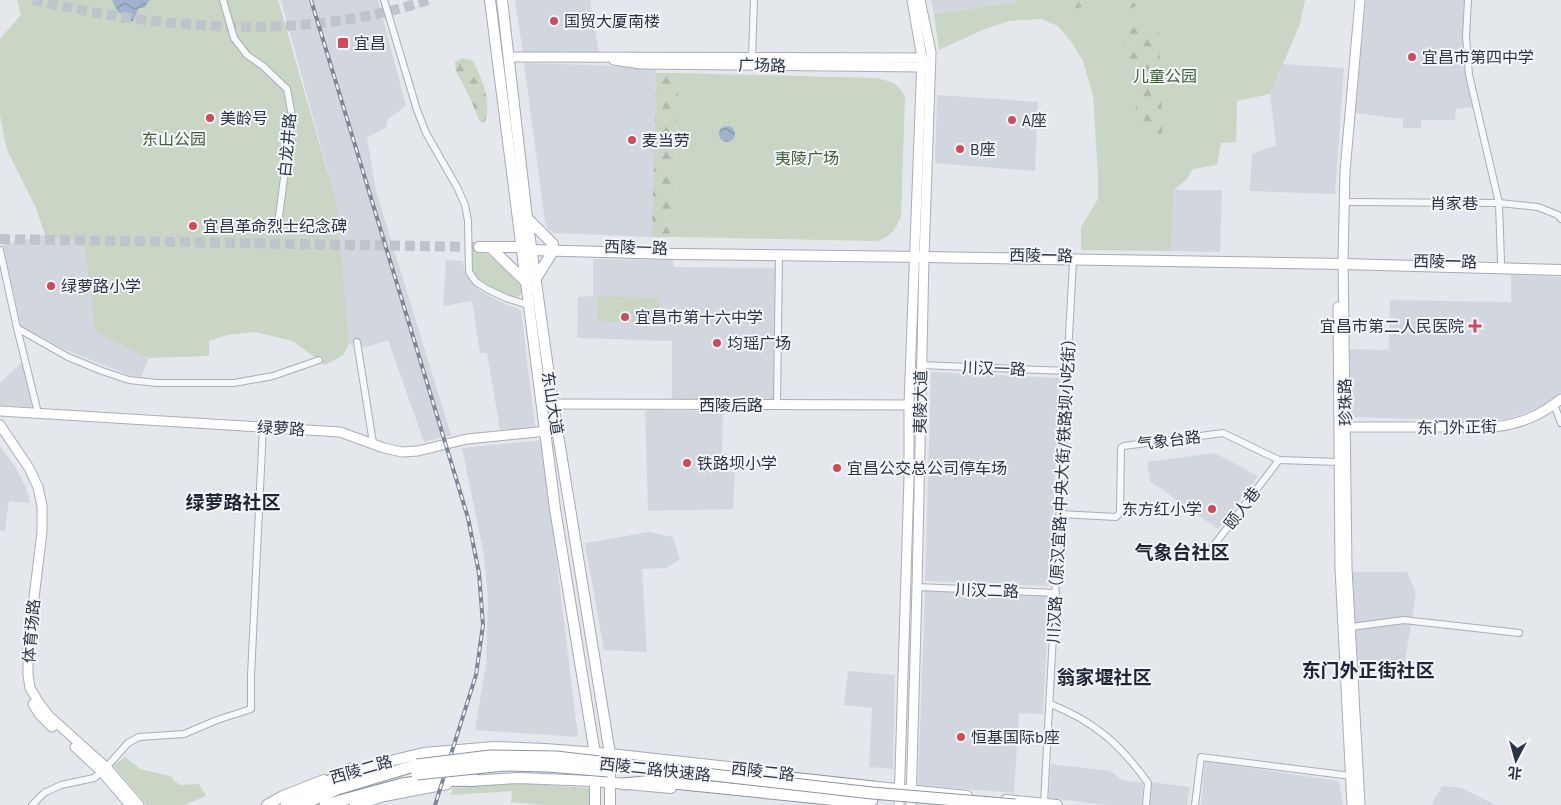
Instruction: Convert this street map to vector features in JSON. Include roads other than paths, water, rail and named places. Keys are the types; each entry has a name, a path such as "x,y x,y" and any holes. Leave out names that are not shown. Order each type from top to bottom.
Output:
{"highway":[{"name":"西陵二路快速路","path":"302,805 337,789 417,769 490,756 612,759 872,793 1016,805"},
{"path":"612,759 873,787"},
{"name":"西陵二路快速路","path":"324,805 417,769 495,766 548,766 625,772 869,802 928,805"},
{"path":"286,805 351,769"},
{"path":"324,805 402,784 425,781 476,780"},
{"path":"624,784 654,780 869,802"}],"main road":[{"name":"东山大道","path":"490,0 528,247"},
{"name":"东山大道","path":"502,0 527,218 530,280 553,404 612,759 609,783 610,805"},
{"name":"夷陵大道","path":"911,805 921,365 919,254 922,62 912,0"},
{"name":"夷陵大道","path":"899,805 909,478 909,405 931,52 920,0"},
{"name":"珍珠路","path":"1355,0 1340,171 1347,568 1360,805"},
{"name":"珍珠路","path":"1351,805 1340,568 1338,462 1341,262 1345,171 1360,0"},
{"name":"广场路","path":"509,57 752,57 922,62"},
{"name":"广场路","path":"604,58 641,64 922,62"},
{"path":"527,218 553,248 530,280"},
{"name":"西陵一路","path":"530,280 485,247 778,255 919,254 1073,261 1501,262 1561,264"},
{"name":"西陵一路","path":"553,248 1138,257 1561,270"},
{"name":"东山大道","path":"530,280 528,305 555,509 595,754 595,805"},
{"name":"东门外正街","path":"1345,427 1493,427 1512,425 1535,417 1558,402"},
{"name":"西陵后路","path":"553,404 909,405"},
{"name":"绿萝路","path":"0,411 340,432 402,452 412,452 467,439 557,430"},
{"name":"体育场路","path":"0,425 29,468 38,487 42,506 42,532 28,647 30,688 49,716 139,805"},
{"name":"体育场路","path":"0,435 25,470 33,488 37,506 38,530 22,659 26,692 40,715 104,770 130,805"},
{"name":"西陵二路","path":"267,805 283,796 351,769 424,753 494,747 545,749 595,754 612,759 818,776 873,787 1057,805"},
{"name":"西陵二路","path":"356,805 384,796 476,780 518,778 594,781 869,802"}],"street":[{"name":"白龙井路","path":"223,0 234,38 247,54 264,66 287,89 292,116 278,224"},
{"path":"384,0 417,110 426,133 457,187 465,205 468,221 469,272 476,282 487,289 528,305"},
{"path":"752,57 754,0"},
{"path":"1468,0 1466,36 1469,75 1499,203 1501,262"},
{"name":"肖家巷","path":"1344,202 1499,203 1538,208 1558,215 1561,219"},
{"path":"0,250 38,413"},
{"path":"777,405 778,255"},
{"name":"川汉路（原汉宜路·中央大街/铁路坝小吃街）","path":"1044,804 1073,261"},
{"path":"17,328 68,357 102,371 129,380 157,383 234,384 273,376 319,360"},
{"path":"357,342 373,443"},
{"name":"川汉一路","path":"921,365 1068,371"},
{"path":"1558,402 1561,423"},
{"path":"32,805 44,793 61,785 94,778 104,770 128,743 139,737 184,734 216,720 251,709 250,676 263,427"},
{"name":"气象台路","path":"1060,514 1116,517 1120,513 1121,448 1124,446 1223,433 1279,460 1338,462"},
{"name":"颐人巷","path":"1205,557 1279,460"},
{"name":"川汉二路","path":"917,587 1056,593"},
{"path":"1350,628 1404,620 1519,633"},
{"path":"1050,704 1074,713 1110,738 1135,765 1148,783 1146,805"},
{"path":"1195,805 1201,757 1350,776"}],"water":[{"path":"112,0 150,0 144,8 139,8 133,21 122,23 120,20 124,19 125,16 118,12"},
{"path":"727,126 733,128 735,134 733,140 727,142 721,140 719,134 721,128"}],"tunnel":[{"path":"33,0 131,18 231,27 331,22 380,13 428,0"},
{"path":"0,239 479,247"}],"railway":[{"path":"311,0 468,518 479,573 483,625 476,675 435,805"}],"place":[{"name":"国贸大厦南楼","path":"554,21"},
{"name":"宜昌","path":"343,43"},
{"name":"宜昌市第四中学","path":"1412,57"},
{"name":"美龄号","path":"210,118"},
{"name":"A座","path":"1012,120"},
{"name":"麦当劳","path":"632,140"},
{"name":"B座","path":"960,149"},
{"name":"宜昌革命烈士纪念碑","path":"193,226"},
{"name":"绿萝路小学","path":"51,286"},
{"name":"宜昌市第十六中学","path":"625,317"},
{"name":"宜昌市第二人民医院","path":"1475,326"},
{"name":"均瑶广场","path":"717,343"},
{"name":"铁路坝小学","path":"687,463"},
{"name":"宜昌公交总公司停车场","path":"837,468"},
{"name":"东方红小学","path":"1212,509"},
{"name":"恒基国际b座","path":"961,737"}],"district":[{"name":"绿萝路社区","path":"233,502"},
{"name":"气象台社区","path":"1182,552"},
{"name":"东门外正街社区","path":"1368,670"},
{"name":"翁家堰社区","path":"1104,677"}],"park label":[{"name":"儿童公园","path":"1165,76"},
{"name":"东山公园","path":"174,139"},
{"name":"夷陵广场","path":"807,158"}]}
